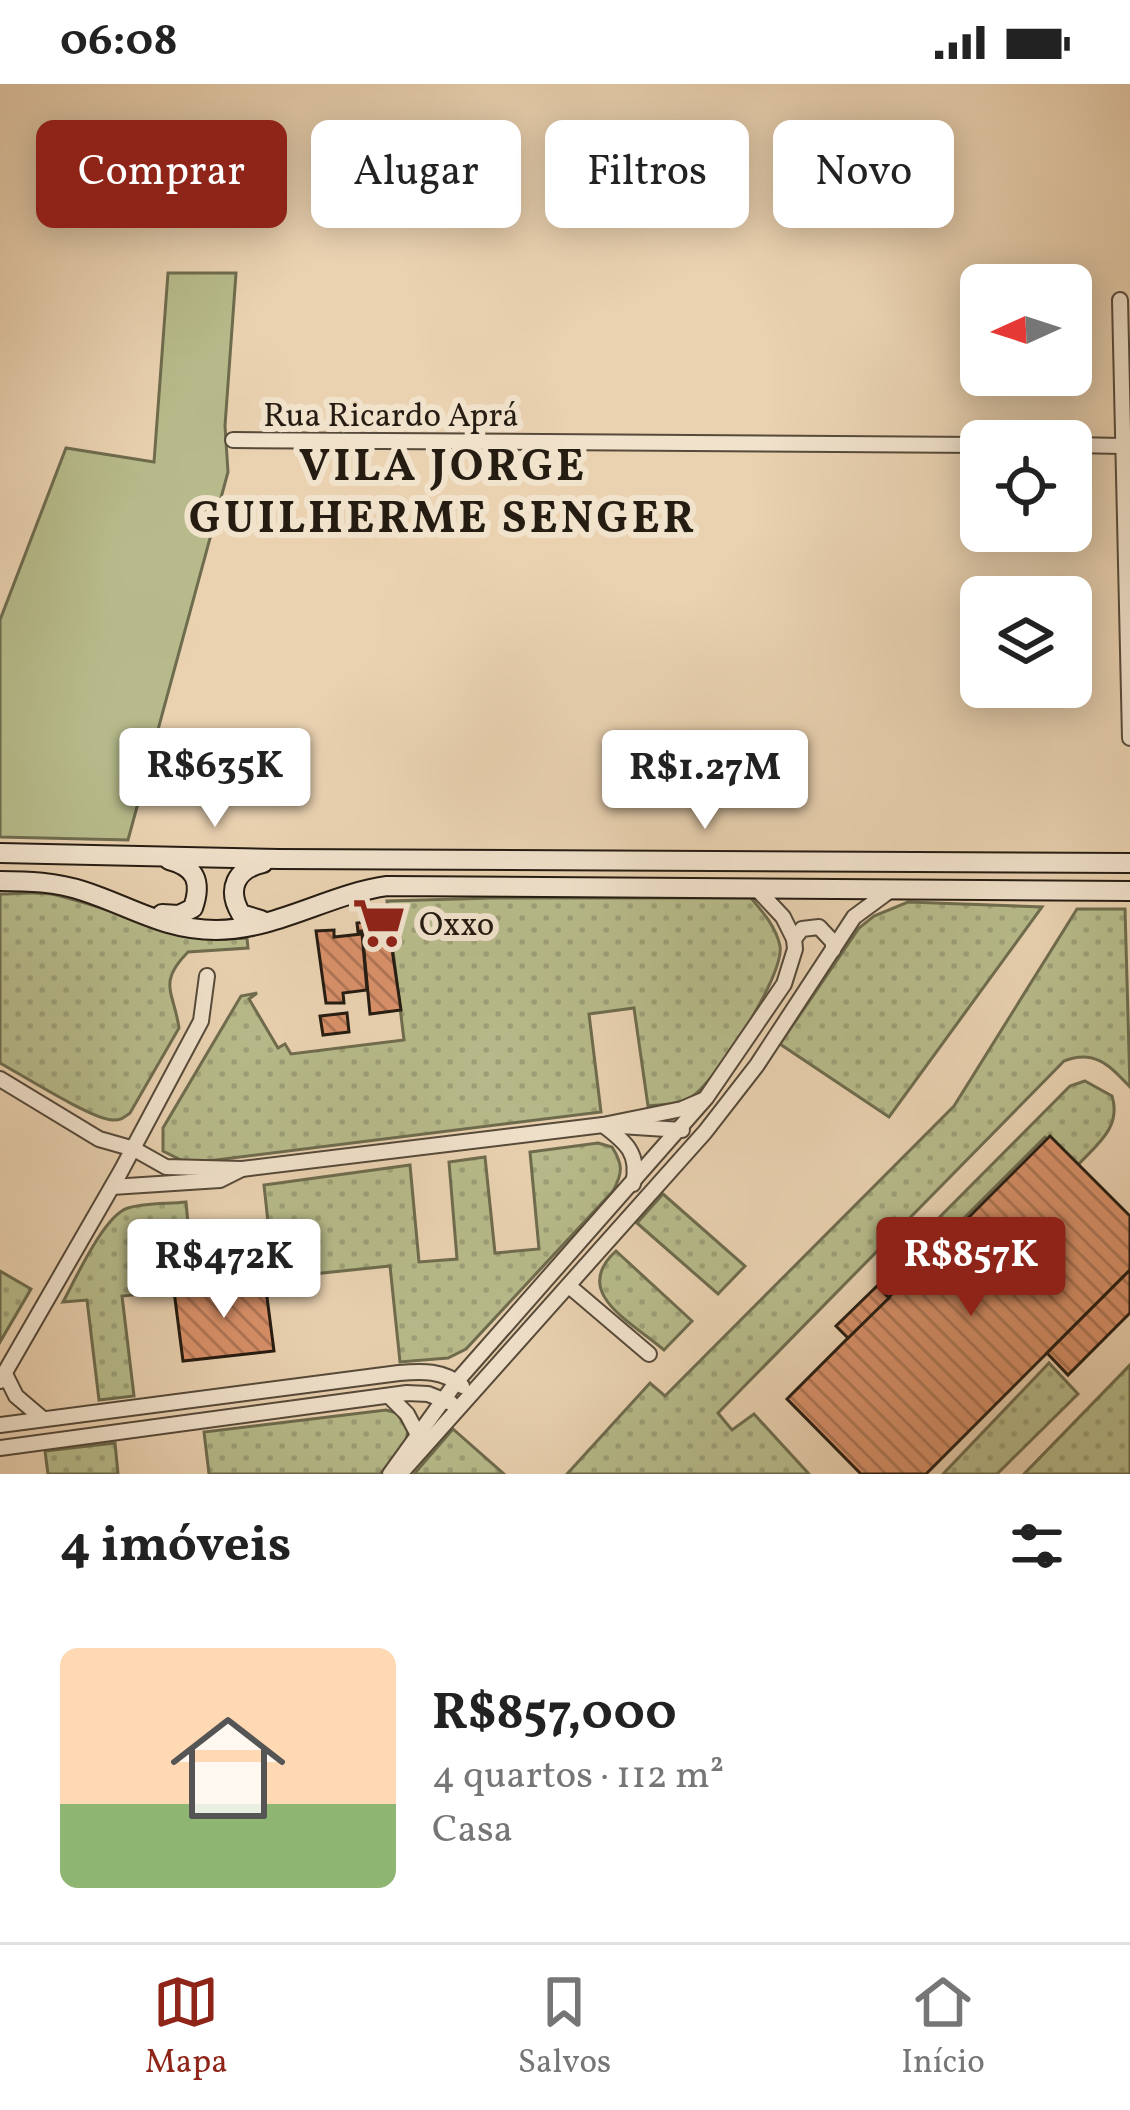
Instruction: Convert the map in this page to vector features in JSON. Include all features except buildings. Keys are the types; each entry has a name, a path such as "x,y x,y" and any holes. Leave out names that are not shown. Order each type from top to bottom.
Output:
{"main road":[{"path":"0,853 1130,863"},
{"path":"111,901 179,915 193,908 200,889 194,874 185,864 150,856"},
{"path":"272,920 252,920 241,914 233,890 246,866 279,859"},
{"path":"0,881 78,889 167,925 219,931 320,908 352,891 387,886 1130,891"}],"street":[{"path":"1120,300 1130,738"},
{"name":"Rua Ricardo Aprá","path":"232,440 960,445"},
{"path":"1092,445 1124,446"},
{"path":"390,1474 457,1381 694,1113 784,984 794,939 776,908 755,887"},
{"path":"400,1474 706,1131 757,1065 862,908 894,888"},
{"path":"794,939 802,929 819,927 832,942 832,950"},
{"path":"43,1419 2,1378 134,1149 201,1021 207,976"},
{"path":"0,1079 99,1139 134,1149 166,1167 242,1169 603,1125 674,1111 706,1098"},
{"path":"674,1111 706,1118 706,1131"},
{"path":"603,1125 706,1131"},
{"path":"603,1125 629,1145 636,1166 633,1184"},
{"path":"99,1139 121,1172 146,1186"},
{"path":"112,1187 220,1180 242,1169"},
{"path":"569,1286 649,1354"},
{"path":"0,1425 398,1372 430,1372 457,1381 463,1388 463,1405"},
{"path":"396,1395 409,1381 398,1372"},
{"path":"0,1448 396,1395 428,1394 463,1405"},
{"path":"396,1395 418,1433"}],"green space":[{"path":"168,273 236,273 225,426 228,472 128,840 0,837 0,620 66,448 154,462"},
{"path":"0,894 56,895 172,930 247,938 248,948 188,952 179,963 170,988 179,1028 130,1113 122,1118 90,1113 0,1063"},
{"path":"751,898 775,932 779,960 732,1048 704,1086 683,1101 648,1106 634,1008 589,1014 601,1112 208,1161 185,1162 163,1151 163,1128 241,996 257,993 249,999 278,1048 285,1044 291,1054 404,1040 387,901"},
{"path":"908,902 1042,907 889,1117 780,1044 859,928"},
{"path":"1077,909 1125,909 1130,1087 1093,1058 1064,1061 718,1413 732,1430 754,1414 809,1474 567,1474 650,1383 665,1396 954,1106"},
{"path":"1085,1081 1112,1096 1113,1118 1099,1143 1076,1167 1045,1137 894,1288 882,1275 1070,1086"},
{"path":"598,1143 612,1147 618,1159 620,1174 613,1191 466,1349 448,1358 400,1362 390,1266 274,1278 264,1185 410,1165 419,1262 457,1259 449,1162 485,1157 495,1253 539,1249 530,1152"},
{"path":"663,1194 745,1266 718,1294 637,1223"},
{"path":"186,1202 194,1289 122,1296 134,1396 99,1400 87,1300 63,1302 91,1249 119,1213 135,1206"},
{"path":"616,1251 692,1321 664,1350 611,1306 603,1293 604,1266"},
{"path":"0,1271 31,1289 0,1342"},
{"path":"1049,1363 1078,1394 997,1474 943,1474"},
{"path":"1130,1365 1130,1474 1024,1474"},
{"path":"386,1410 397,1413 408,1431 405,1445 380,1474 209,1474 204,1432"},
{"path":"453,1429 504,1474 414,1474"},
{"path":"115,1443 118,1474 48,1474 45,1451"}],"place":[{"name":"Oxxo","path":"379,923"}],"district":[{"name":"VILA JORGE GUILHERME SENGER","path":"443,490"}]}
